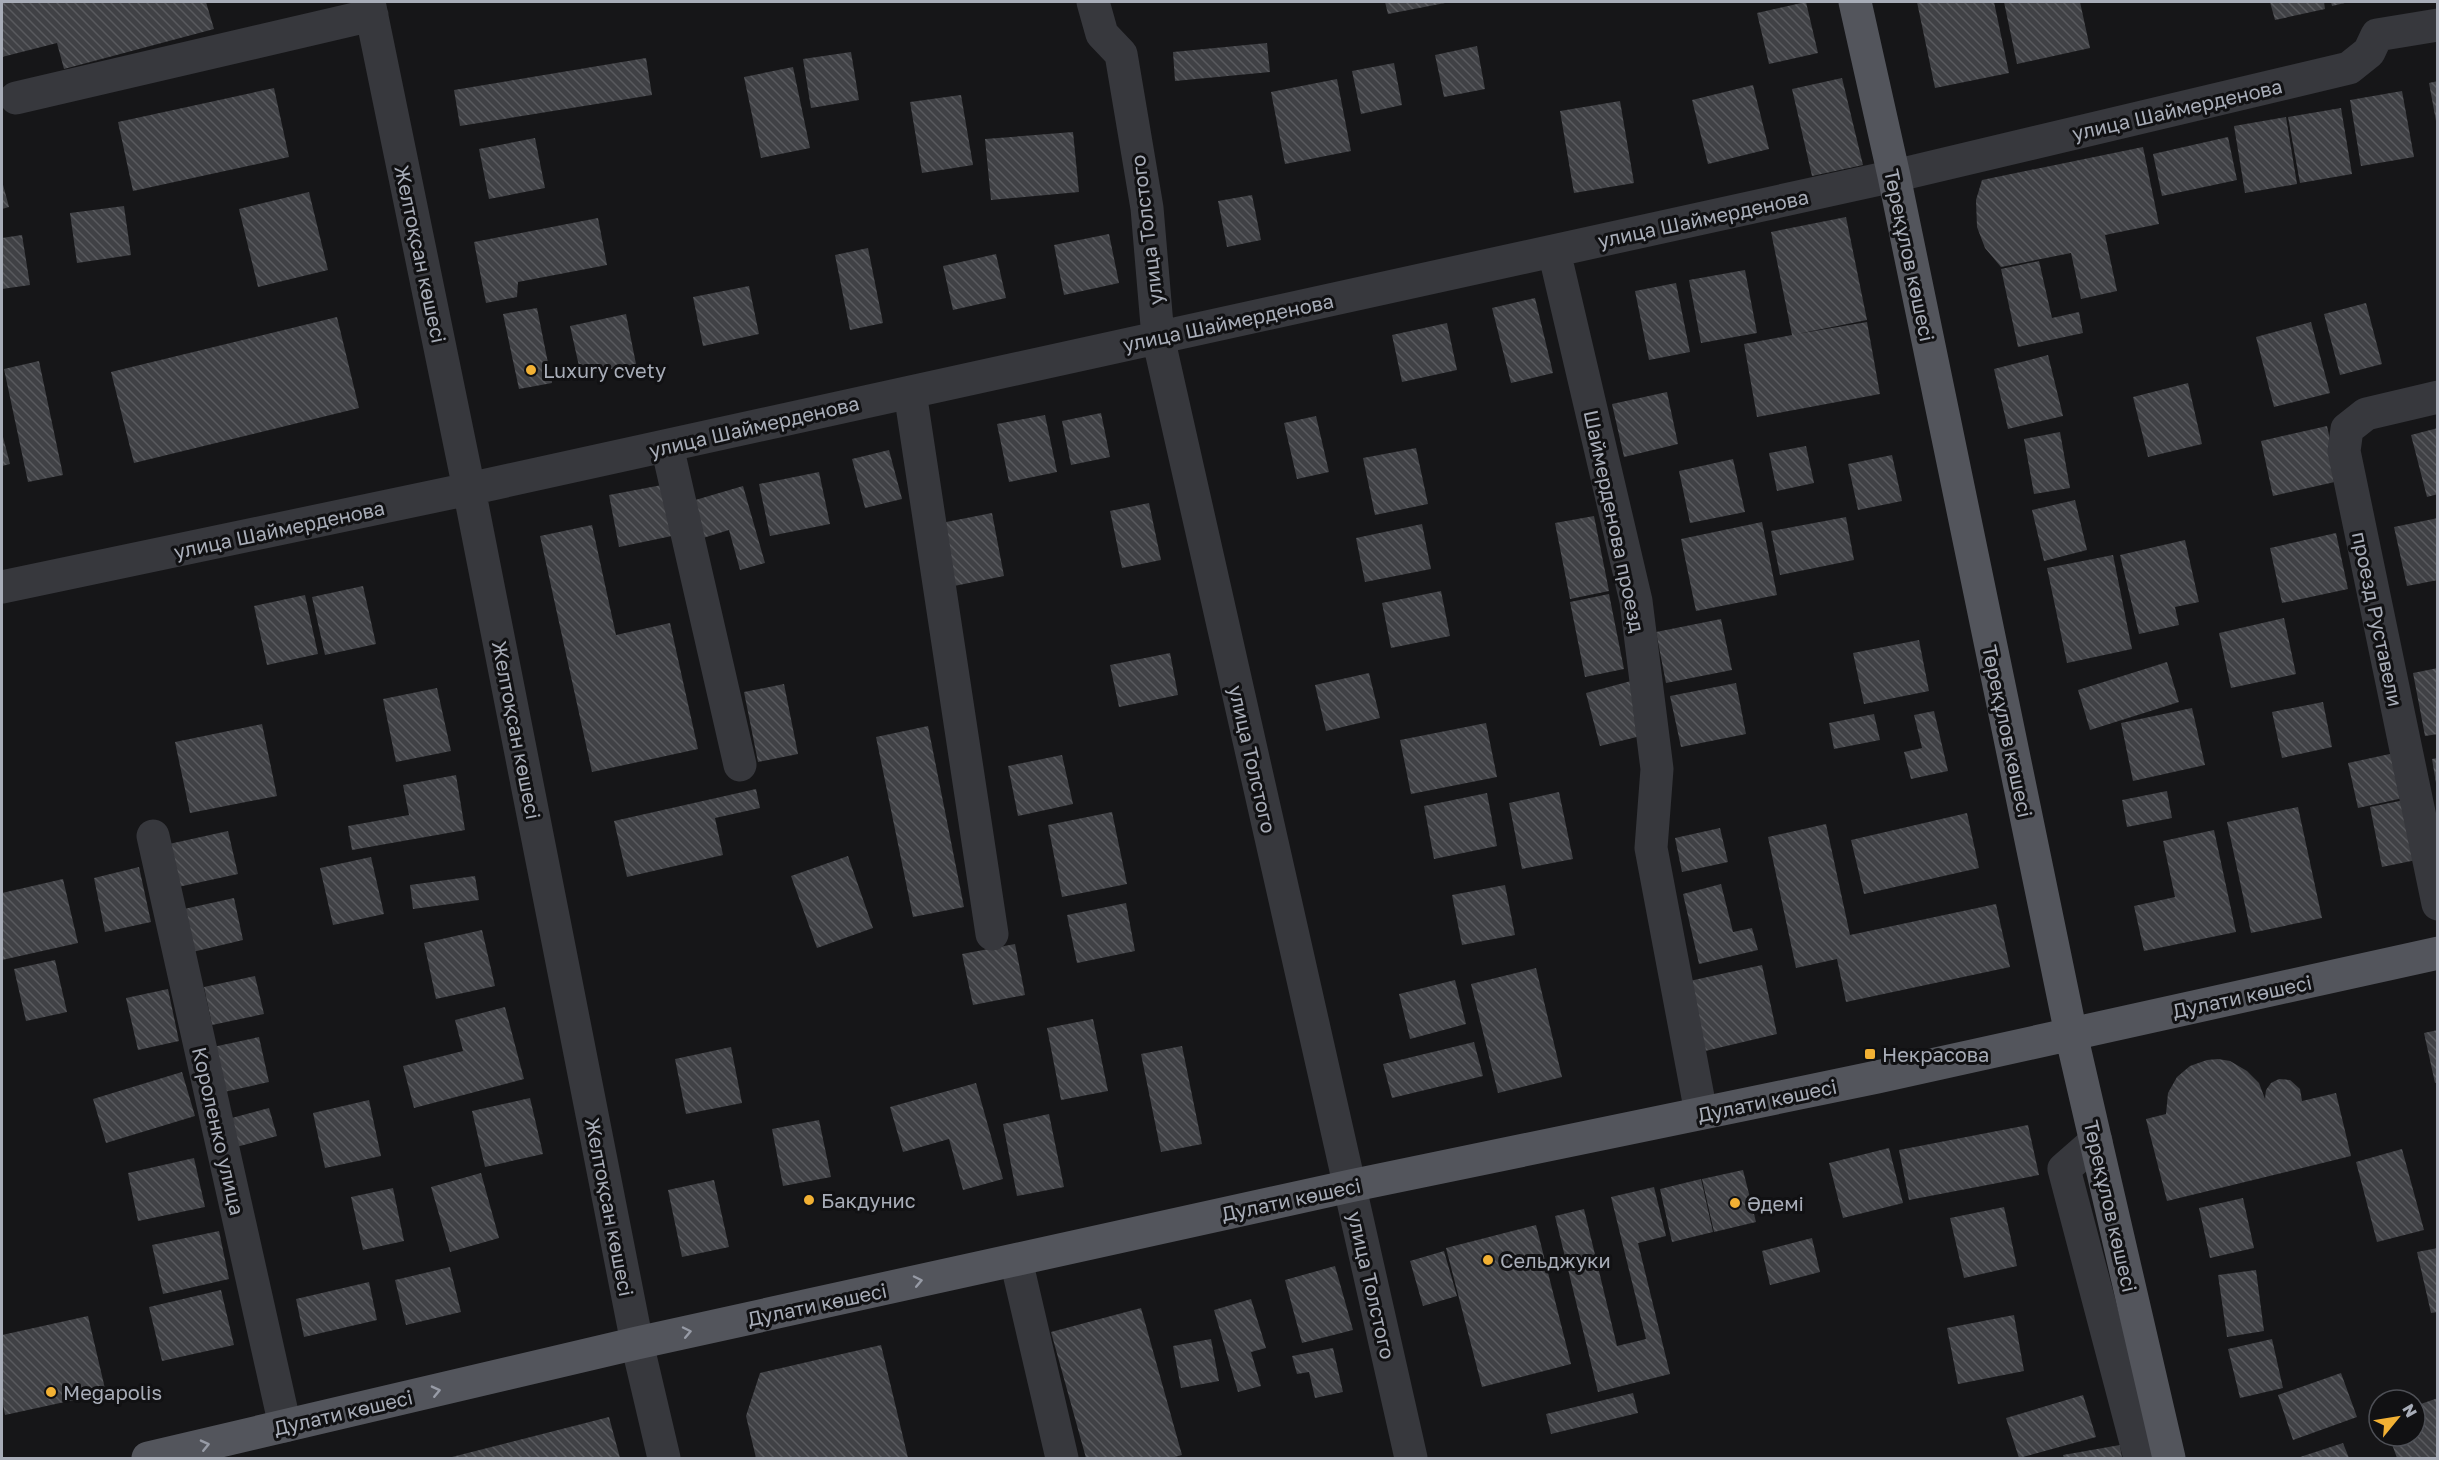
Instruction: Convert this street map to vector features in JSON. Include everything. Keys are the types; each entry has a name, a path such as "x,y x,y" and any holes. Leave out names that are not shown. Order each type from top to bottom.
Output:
{"main road":[{"name":"Төреқұлов көшесі","path":"1855,2 1894,176 2071,1034 2169,1458"},
{"name":"Дулати көшесі","path":"148,1458 637,1343 1350,1186 2071,1034 2438,953"}],"street":[{"name":"улица Толстого","path":"1093,2 1102,34 1121,54 1147,208 1158,337 1411,1458"},
{"path":"16,98 371,8"},
{"name":"Желтоқсан көшесі","path":"371,8 469,489 637,1343 664,1458"},
{"name":"улица Шаймерденова","path":"2,587 667,446 1894,176 2349,68 2369,52 2378,35 2438,25"},
{"name":"Шаймерденова проезд","path":"1554,250 1636,601 1657,769 1651,848 1701,1113"},
{"path":"910,392 992,934"},
{"name":"проезд Руставели","path":"2438,397 2366,414 2347,429 2343,451 2438,904"},
{"path":"667,446 740,765"},
{"name":"Короленко улица","path":"153,836 285,1426"},
{"path":"2096,1141 2064,1169 2140,1458"},
{"path":"1016,1260 1062,1458"}],"building":[{"path":"206,2 214,29 64,69 57,43 2,57 2,3"},
{"path":"1385,2 1444,2 1445,3 1388,14"},
{"path":"1806,2 1818,53 1769,64 1757,13"},
{"path":"1917,2 1994,2 2009,73 1935,88"},
{"path":"2004,2 2080,2 2090,48 2017,64"},
{"path":"2270,2 2324,2 2325,9 2275,20"},
{"path":"2331,2 2349,2 2332,6"},
{"path":"1267,43 1270,72 1175,81 1173,52"},
{"path":"1477,46 1485,89 1444,97 1435,55"},
{"path":"851,52 859,100 811,108 803,59"},
{"path":"646,58 652,95 460,126 454,90"},
{"path":"1394,63 1402,105 1361,114 1352,71"},
{"path":"793,67 810,148 761,158 744,77"},
{"path":"1842,78 1863,165 1812,176 1792,89"},
{"path":"1337,79 1351,151 1285,164 1271,92"},
{"path":"2438,81 2438,121 2436,121 2429,83"},
{"path":"1753,85 1769,149 1708,164 1692,100"},
{"path":"274,88 289,157 133,191 118,122"},
{"path":"2402,91 2414,157 2361,166 2350,100"},
{"path":"961,95 973,165 922,173 910,102"},
{"path":"1620,101 1634,183 1574,193 1560,111"},
{"path":"2341,108 2352,174 2300,183 2288,117"},
{"path":"2286,117 2297,184 2245,193 2234,126"},
{"path":"1073,132 1079,192 991,200 985,139"},
{"path":"2228,137 2237,180 2162,196 2153,154"},
{"path":"535,138 545,188 489,199 479,149"},
{"path":"2143,147 2159,224 2105,235 2117,291 2081,299 2071,253 2001,267 1985,248 1977,227 1976,200 1982,180"},
{"path":"2,181 9,207 2,209"},
{"path":"309,192 328,270 258,287 239,209"},
{"path":"1252,195 1261,240 1227,247 1218,201"},
{"path":"124,206 131,255 77,263 70,213"},
{"path":"1846,217 1867,320 1797,334 1867,322 1880,394 1757,417 1744,344 1792,335 1771,232"},
{"path":"598,218 607,265 518,282 517,297 486,303 474,242"},
{"path":"1109,234 1119,283 1064,295 1054,245"},
{"path":"22,235 30,285 2,289 2,238"},
{"path":"868,248 883,323 850,330 835,255"},
{"path":"996,254 1006,298 953,310 943,266"},
{"path":"2039,261 2052,318 2079,312 2083,333 2018,347 2001,269"},
{"path":"1745,270 1757,333 1701,343 1689,280"},
{"path":"1676,283 1690,352 1649,360 1635,291"},
{"path":"749,286 759,334 703,346 693,297"},
{"path":"1535,298 1553,373 1511,383 1492,308"},
{"path":"2366,303 2382,364 2340,375 2324,314"},
{"path":"537,308 552,383 519,389 503,314"},
{"path":"626,314 636,364 581,375 570,326"},
{"path":"337,317 359,408 134,463 111,372"},
{"path":"2311,322 2330,393 2274,407 2256,337"},
{"path":"1447,323 1457,370 1402,382 1392,335"},
{"path":"2048,355 2063,416 2008,429 1994,369"},
{"path":"39,361 63,475 28,482 4,369"},
{"path":"2188,383 2202,444 2148,457 2133,397"},
{"path":"1667,392 1678,444 1624,457 1612,404"},
{"path":"1101,413 1110,457 1071,465 1062,421"},
{"path":"1045,415 1057,472 1009,482 997,424"},
{"path":"1316,416 1329,472 1297,479 1284,423"},
{"path":"2327,426 2339,481 2273,496 2261,441"},
{"path":"2438,428 2438,494 2427,497 2411,435"},
{"path":"2060,432 2070,488 2034,494 2024,439"},
{"path":"2,433 10,464 2,466"},
{"path":"1806,446 1814,483 1777,491 1769,453"},
{"path":"1416,448 1428,504 1375,515 1363,458"},
{"path":"889,450 902,499 865,508 852,459"},
{"path":"1892,455 1902,501 1858,510 1848,464"},
{"path":"1733,459 1745,512 1690,523 1679,471"},
{"path":"819,472 830,524 770,536 759,484"},
{"path":"662,485 672,536 619,547 609,495"},
{"path":"743,486 765,563 740,570 729,530 703,538 692,501"},
{"path":"2075,500 2087,550 2044,561 2032,510"},
{"path":"1149,503 1161,560 1122,568 1110,511"},
{"path":"992,513 1004,576 954,586 941,523"},
{"path":"1594,516 1609,591 1570,599 1555,523"},
{"path":"1846,517 1854,560 1780,575 1771,531"},
{"path":"2438,518 2438,580 2407,586 2394,527"},
{"path":"1762,522 1777,595 1696,611 1681,539"},
{"path":"1422,524 1431,569 1365,582 1356,538"},
{"path":"592,525 616,635 670,623 698,749 592,772 540,536"},
{"path":"2336,533 2348,589 2282,603 2270,548"},
{"path":"2185,540 2199,602 2175,607 2179,625 2139,634 2120,555"},
{"path":"2113,555 2132,649 2067,663 2047,568"},
{"path":"363,586 376,644 325,655 312,597"},
{"path":"1441,591 1450,636 1391,648 1382,603"},
{"path":"1609,594 1624,669 1585,677 1570,602"},
{"path":"305,595 318,654 267,665 254,606"},
{"path":"2284,618 2296,674 2231,688 2219,633"},
{"path":"1721,619 1732,670 1666,683 1656,632"},
{"path":"1919,640 1929,691 1864,704 1853,653"},
{"path":"1170,653 1178,695 1119,707 1110,665"},
{"path":"2167,662 2179,702 2090,730 2078,690"},
{"path":"2438,668 2438,734 2425,736 2413,673"},
{"path":"1369,673 1380,718 1326,731 1315,685"},
{"path":"1631,681 1645,735 1600,746 1586,693"},
{"path":"1736,683 1746,734 1681,747 1670,696"},
{"path":"784,684 798,754 758,762 744,692"},
{"path":"437,688 451,751 396,762 383,699"},
{"path":"2323,702 2332,747 2282,758 2272,712"},
{"path":"2192,708 2205,765 2133,781 2121,723"},
{"path":"1934,711 1948,771 1911,779 1904,752 1922,748 1914,715"},
{"path":"1874,714 1880,740 1834,749 1829,723"},
{"path":"1486,723 1497,777 1411,794 1400,740"},
{"path":"262,724 277,796 190,813 175,742"},
{"path":"928,726 964,907 913,917 876,737"},
{"path":"2399,752 2408,797 2358,808 2348,763"},
{"path":"1062,755 1073,804 1018,816 1008,766"},
{"path":"2438,758 2438,783 2436,783 2432,759"},
{"path":"456,775 465,830 352,850 348,826 409,815 403,785"},
{"path":"756,789 760,808 715,818 723,855 627,877 614,821"},
{"path":"2167,791 2172,818 2127,827 2122,800"},
{"path":"1559,792 1573,859 1522,869 1509,803"},
{"path":"1487,793 1497,846 1434,859 1424,806"},
{"path":"2409,799 2421,859 2382,867 2370,807"},
{"path":"2298,807 2322,918 2251,933 2227,822"},
{"path":"1112,812 1127,884 1062,897 1048,825"},
{"path":"1967,813 1979,868 1864,894 1851,840"},
{"path":"1826,824 1850,935 1996,904 2010,967 1846,1002 1837,959 1796,968 1768,837"},
{"path":"1720,828 1728,862 1682,872 1675,838"},
{"path":"2214,830 2236,932 2144,951 2134,906 2175,897 2163,841"},
{"path":"228,831 238,874 178,887 169,844"},
{"path":"848,856 873,928 817,948 791,876"},
{"path":"371,857 384,914 333,925 320,868"},
{"path":"139,867 151,922 105,932 94,878"},
{"path":"475,876 479,900 413,909 410,885"},
{"path":"63,879 78,943 2,960 2,893"},
{"path":"1721,884 1733,932 1752,928 1758,950 1699,964 1683,894"},
{"path":"1505,885 1515,935 1462,945 1452,895"},
{"path":"234,898 243,940 184,954 175,911"},
{"path":"1126,903 1135,951 1077,963 1067,915"},
{"path":"482,930 495,986 436,999 424,943"},
{"path":"1015,944 1025,995 973,1005 962,954"},
{"path":"55,960 67,1012 26,1021 14,969"},
{"path":"1762,965 1777,1034 1701,1052 1685,982"},
{"path":"1536,968 1562,1077 1498,1093 1471,984"},
{"path":"255,976 264,1014 212,1025 204,987"},
{"path":"1455,980 1466,1024 1410,1039 1399,994"},
{"path":"168,989 179,1041 138,1050 126,998"},
{"path":"505,1007 524,1079 414,1108 403,1066 463,1051 455,1020"},
{"path":"1093,1019 1108,1091 1061,1100 1047,1028"},
{"path":"2438,1030 2438,1082 2435,1083 2424,1033"},
{"path":"259,1037 269,1082 224,1092 213,1047"},
{"path":"1474,1042 1483,1076 1392,1098 1383,1064"},
{"path":"1182,1046 1202,1144 1161,1152 1141,1054"},
{"path":"731,1047 742,1103 686,1114 675,1059"},
{"path":"2218,1059 2230,1061 2247,1071 2259,1083 2265,1099 2266,1090 2271,1083 2279,1079 2290,1080 2300,1089 2302,1101 2336,1093 2351,1156 2167,1201 2146,1119 2166,1114 2168,1093 2177,1077 2190,1066"},
{"path":"182,1072 195,1116 106,1143 93,1099"},
{"path":"976,1083 1003,1179 963,1190 949,1139 903,1152 890,1107"},
{"path":"530,1098 543,1154 485,1167 472,1111"},
{"path":"369,1100 381,1156 325,1168 313,1113"},
{"path":"269,1108 277,1136 236,1147 228,1119"},
{"path":"1049,1114 1064,1187 1017,1196 1003,1124"},
{"path":"819,1120 831,1177 783,1186 772,1129"},
{"path":"2028,1125 2039,1175 1909,1200 1899,1150"},
{"path":"1889,1148 1903,1203 1843,1218 1829,1163"},
{"path":"2402,1149 2424,1230 2377,1242 2356,1162"},
{"path":"194,1158 205,1207 138,1221 128,1173"},
{"path":"1743,1170 1756,1222 1714,1232 1702,1179"},
{"path":"481,1173 499,1238 450,1252 431,1187"},
{"path":"1701,1179 1713,1232 1672,1242 1660,1189"},
{"path":"714,1180 729,1247 682,1257 668,1190"},
{"path":"1654,1187 1666,1236 1638,1243 1670,1374 1598,1392 1555,1216 1584,1209 1617,1346 1646,1339 1611,1197"},
{"path":"393,1188 404,1241 363,1250 351,1197"},
{"path":"2243,1198 2254,1248 2210,1258 2199,1208"},
{"path":"2004,1207 2017,1266 1964,1278 1950,1218"},
{"path":"1536,1225 1571,1364 1482,1387 1446,1248"},
{"path":"219,1231 229,1279 163,1294 152,1245"},
{"path":"1812,1238 1820,1272 1770,1285 1762,1251"},
{"path":"2438,1248 2438,1312 2431,1313 2417,1252"},
{"path":"1444,1251 1457,1296 1423,1306 1410,1261"},
{"path":"1335,1266 1353,1330 1302,1343 1285,1280"},
{"path":"450,1267 461,1312 406,1325 395,1280"},
{"path":"2256,1270 2264,1331 2227,1337 2218,1275"},
{"path":"369,1282 377,1320 304,1337 296,1299"},
{"path":"221,1290 234,1345 162,1361 149,1307"},
{"path":"1251,1299 1266,1348 1251,1352 1261,1386 1238,1392 1214,1310"},
{"path":"1141,1308 1182,1455 1171,1458 1086,1458 1051,1332"},
{"path":"2014,1315 2024,1371 1958,1384 1947,1328"},
{"path":"88,1316 106,1393 5,1415 2,1399 2,1335"},
{"path":"1211,1339 1219,1381 1181,1388 1173,1346"},
{"path":"2272,1339 2283,1388 2240,1398 2228,1349"},
{"path":"881,1345 908,1458 756,1458 746,1416 760,1373"},
{"path":"1333,1348 1343,1392 1315,1398 1309,1372 1297,1374 1292,1356"},
{"path":"2341,1373 2357,1417 2293,1440 2278,1395"},
{"path":"1633,1393 1638,1413 1551,1434 1546,1414"},
{"path":"2083,1395 2096,1437 2019,1458 2006,1418"},
{"path":"2438,1398 2438,1458 2397,1458 2393,1448 2427,1448 2427,1402"},
{"path":"609,1417 620,1458 448,1458"},
{"path":"2343,1443 2349,1458 2297,1458"},
{"path":"2120,1445 2122,1458 2064,1458 2063,1455"}],"place":[{"name":"Luxury cvety","path":"531,370"},
{"name":"Некрасова","path":"1870,1054"},
{"name":"Бакдунис","path":"809,1200"},
{"name":"Әдемі","path":"1735,1203"},
{"name":"Сельджуки","path":"1488,1260"},
{"name":"Megapolis","path":"51,1392"}]}
